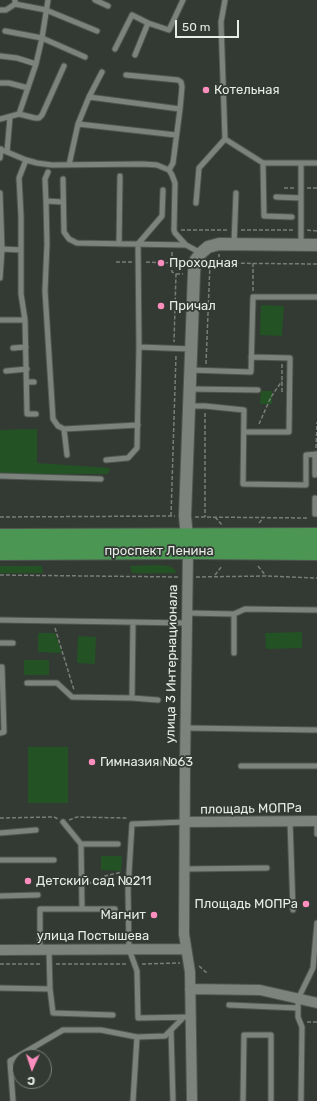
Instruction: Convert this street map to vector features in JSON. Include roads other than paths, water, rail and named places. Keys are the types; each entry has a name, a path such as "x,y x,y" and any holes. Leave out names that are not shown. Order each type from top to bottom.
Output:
{"main road":[{"name":"проспект Ленина","path":"0,552 188,544 317,536"},
{"name":"проспект Ленина","path":"0,537 188,544 317,552"}],"street":[{"path":"201,253 208,247 219,244 317,245"},
{"name":"улица 3 Интернационала","path":"192,1101 187,1017 190,972 184,934 188,577 188,544 185,516 194,273 195,261 201,253"},
{"name":"площадь МОПРа","path":"185,822 317,821"},
{"name":"улица Постышева","path":"0,950 186,949"},
{"path":"190,989 260,990 298,1003 317,1003"}],"lane":[{"path":"19,114 36,64 48,0"},
{"path":"95,0 108,6"},
{"path":"115,49 132,15 148,23 169,30 183,0"},
{"path":"196,204 199,168 225,139 221,22 225,0"},
{"path":"0,10 6,10 15,2 46,10 97,31"},
{"path":"135,55 148,23"},
{"path":"5,31 42,38 85,57"},
{"path":"0,56 17,58 36,64"},
{"path":"0,119 19,114 39,118 42,115 64,66"},
{"path":"69,165 78,124 89,97 102,72"},
{"path":"126,75 178,80 181,82 180,110 173,163 169,170"},
{"path":"0,83 9,83 28,88"},
{"path":"89,97 180,110"},
{"path":"7,152 10,117"},
{"path":"78,124 176,135"},
{"path":"225,139 263,163 317,163"},
{"path":"0,158 1,149 37,164 157,165 169,170 175,183 175,233 186,245 201,253"},
{"path":"26,160 19,178 21,216 21,294 25,320 27,414 36,414"},
{"path":"263,163 264,216 292,217"},
{"path":"301,163 301,245"},
{"path":"48,172 45,179 47,244 45,291 53,419 58,426 64,429 138,425"},
{"path":"119,244 120,176"},
{"path":"63,179 64,232 69,239 77,243 186,245"},
{"path":"106,460 128,458 138,448 138,244 162,216 163,190"},
{"path":"0,192 0,278"},
{"path":"234,244 236,194"},
{"path":"276,197 301,198"},
{"path":"46,201 63,202"},
{"path":"1,251 21,250"},
{"path":"190,370 251,372 253,297 317,298"},
{"path":"0,320 25,320"},
{"path":"14,348 26,347"},
{"path":"139,347 191,349"},
{"path":"244,432 289,432 290,358 251,357"},
{"path":"6,371 27,369"},
{"path":"27,382 34,382"},
{"path":"190,388 258,390"},
{"path":"189,406 244,410 243,484 306,485 306,455 316,454 315,475"},
{"path":"64,429 67,455"},
{"path":"0,476 101,479"},
{"path":"315,498 315,514 317,514"},
{"path":"0,620 133,622 234,614 245,609 317,610"},
{"path":"234,614 234,653"},
{"path":"132,698 133,622"},
{"path":"0,643 13,643"},
{"path":"0,667 2,667 4,732 0,733"},
{"path":"27,683 57,684 72,697 158,700"},
{"path":"186,728 317,730"},
{"path":"126,763 185,763"},
{"path":"241,766 317,766"},
{"path":"290,821 292,910"},
{"path":"317,821 317,834"},
{"path":"63,822 81,844 82,909"},
{"path":"185,822 132,824 128,889 129,949 137,971 138,1018 187,1017"},
{"path":"0,833 36,830"},
{"path":"81,844 118,844"},
{"path":"0,860 54,860"},
{"path":"184,869 267,868"},
{"path":"0,896 38,895"},
{"path":"113,1015 53,1013 49,964 45,950 40,909 115,909"},
{"path":"300,1101 302,1027 298,1017 298,1003 314,968 317,923"},
{"path":"0,988 50,989"},
{"path":"228,1005 298,1003"},
{"path":"13,1101 10,1060 63,1030 101,1030 137,1037 166,1036 187,1017"},
{"path":"171,1030 173,1101"},
{"path":"243,1101 244,1035 271,1034 271,1101"},
{"path":"133,1101 137,1037"}],"place":[{"name":"Котельная","path":"206,90"},
{"name":"Проходная","path":"161,263"},
{"name":"Причал","path":"161,306"},
{"name":"Гимназия №63","path":"92,762"},
{"name":"Детский сад №211","path":"28,881"},
{"name":"Площадь МОПРа","path":"306,904"},
{"name":"Магнит","path":"154,915"}]}
